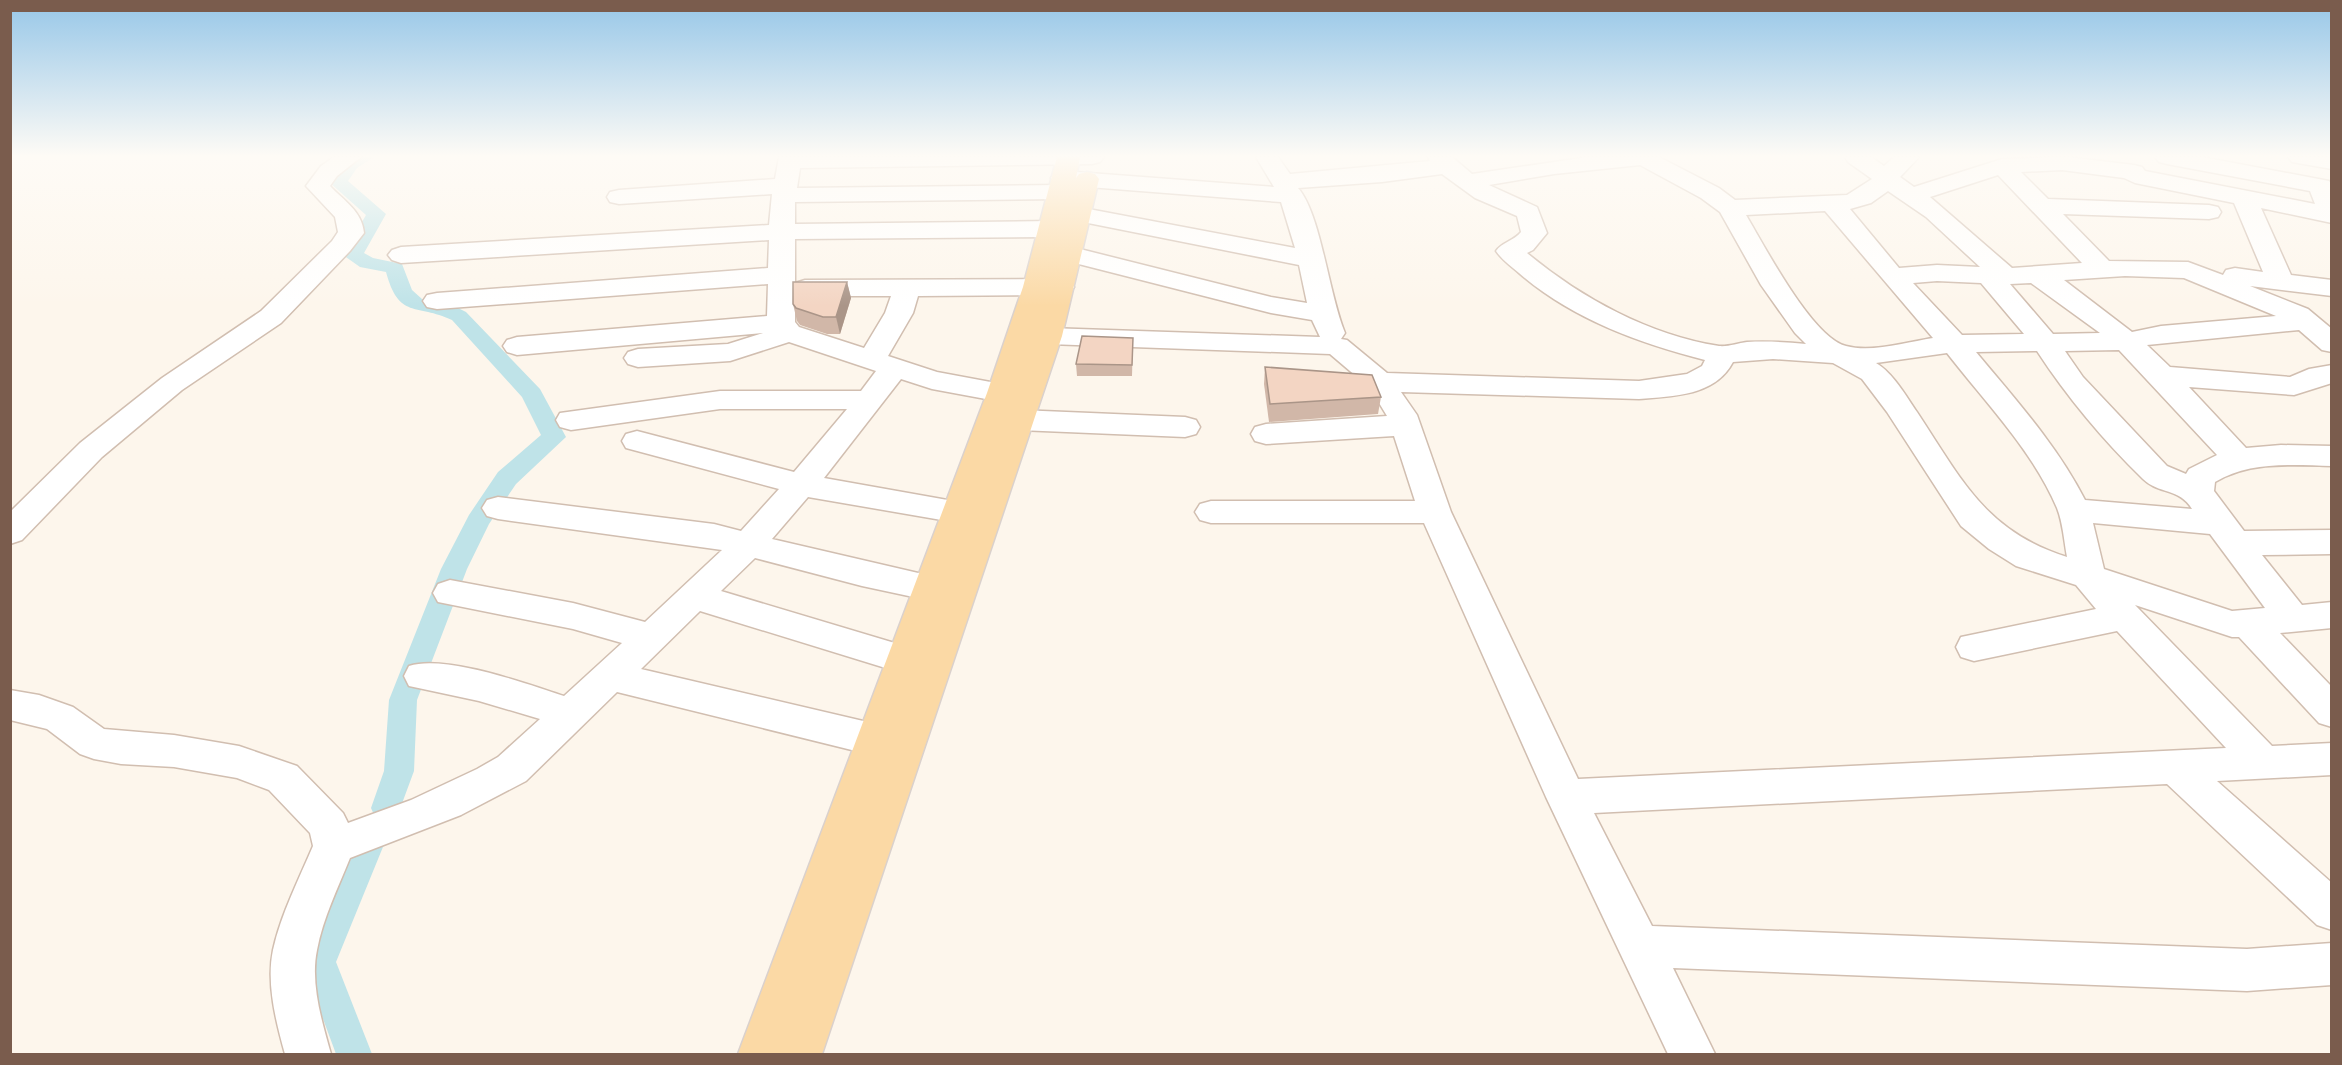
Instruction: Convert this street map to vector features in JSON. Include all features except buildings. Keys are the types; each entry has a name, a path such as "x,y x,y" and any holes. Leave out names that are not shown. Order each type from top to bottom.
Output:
{"main road":[{"path":"761,1054 959,512 1010,406 1048,336 1067,207"},
{"path":"799,1054 1010,406 1067,207"}],"street":[{"path":"10,532 90,450 172,384 271,317 351,233 350,220 338,207"},
{"path":"784,207 780,282 785,328"},
{"path":"401,255 782,239 1067,207 1310,259"},
{"path":"437,301 780,282 907,287 1067,207"},
{"path":"1067,207 1270,305 1322,314"},
{"path":"1294,207 1310,259 1322,314 1337,346 1380,382 1395,401 1406,424 1435,512 1566,797 1692,1054"},
{"path":"1516,207 1528,212 1534,232 1524,245 1509,250 1548,284 1639,331 1722,356 1743,351 1773,350 1844,357 1954,344 2127,341 2161,334 2308,321"},
{"path":"1744,207 1730,208 1783,298 1817,339 1872,373 1973,518 2001,541 2028,557 2232,624 2331,615"},
{"path":"1834,207 1892,276 1954,344 2023,429 2060,482 2074,510 2090,579 2263,762"},
{"path":"1925,207 1942,219 1997,276 2073,383 2156,474 2198,490 2226,533 2293,619"},
{"path":"2043,207 2102,269"},
{"path":"2061,207 2209,212"},
{"path":"2248,207 2281,282"},
{"path":"1892,276 1937,273 1997,276 2102,269 2188,270 2331,288"},
{"path":"2188,270 2287,309 2308,321 2331,344"},
{"path":"2036,274 2077,299 2127,341 2163,376 2238,459"},
{"path":"334,846 421,814 483,787 512,769 749,544 803,485 868,399 884,363 907,287"},
{"path":"517,346 785,328 1010,406 1185,427"},
{"path":"624,358 730,352 769,342 785,328"},
{"path":"1048,336 1337,346"},
{"path":"1380,382 1638,390 1681,385 1702,378 1712,372 1722,356"},
{"path":"2163,376 2294,386 2319,375 2331,374"},
{"path":"571,420 720,400 868,399"},
{"path":"1266,434 1406,424"},
{"path":"637,441 803,485 959,512"},
{"path":"2198,490 2200,477 2214,467 2238,459 2331,456"},
{"path":"498,508 714,536 862,574 932,588"},
{"path":"2074,510 2226,533 2331,542"},
{"path":"1211,512 1435,512"},
{"path":"450,593 573,616 651,637"},
{"path":"693,596 905,660"},
{"path":"1974,646 2125,616"},
{"path":"2248,623 2328,704"},
{"path":"422,676 472,682 570,714"},
{"path":"611,676 876,740"},
{"path":"10,705 39,710 60,718 94,743 121,748 174,751 239,762 283,778 328,825 334,846 308,910 295,951 293,975 300,1024 308,1054"},
{"path":"1566,797 2331,759"},
{"path":"2175,767 2331,911"},
{"path":"1640,946 2247,970 2331,963"}],"waterway":[{"path":"367,207 376,214 353,255 367,263 395,268 402,293 416,304 443,308 459,316 532,394 554,437 507,478 478,521 454,569 403,700 399,771 386,808"},
{"path":"354,1054 319,962 369,842"}]}
